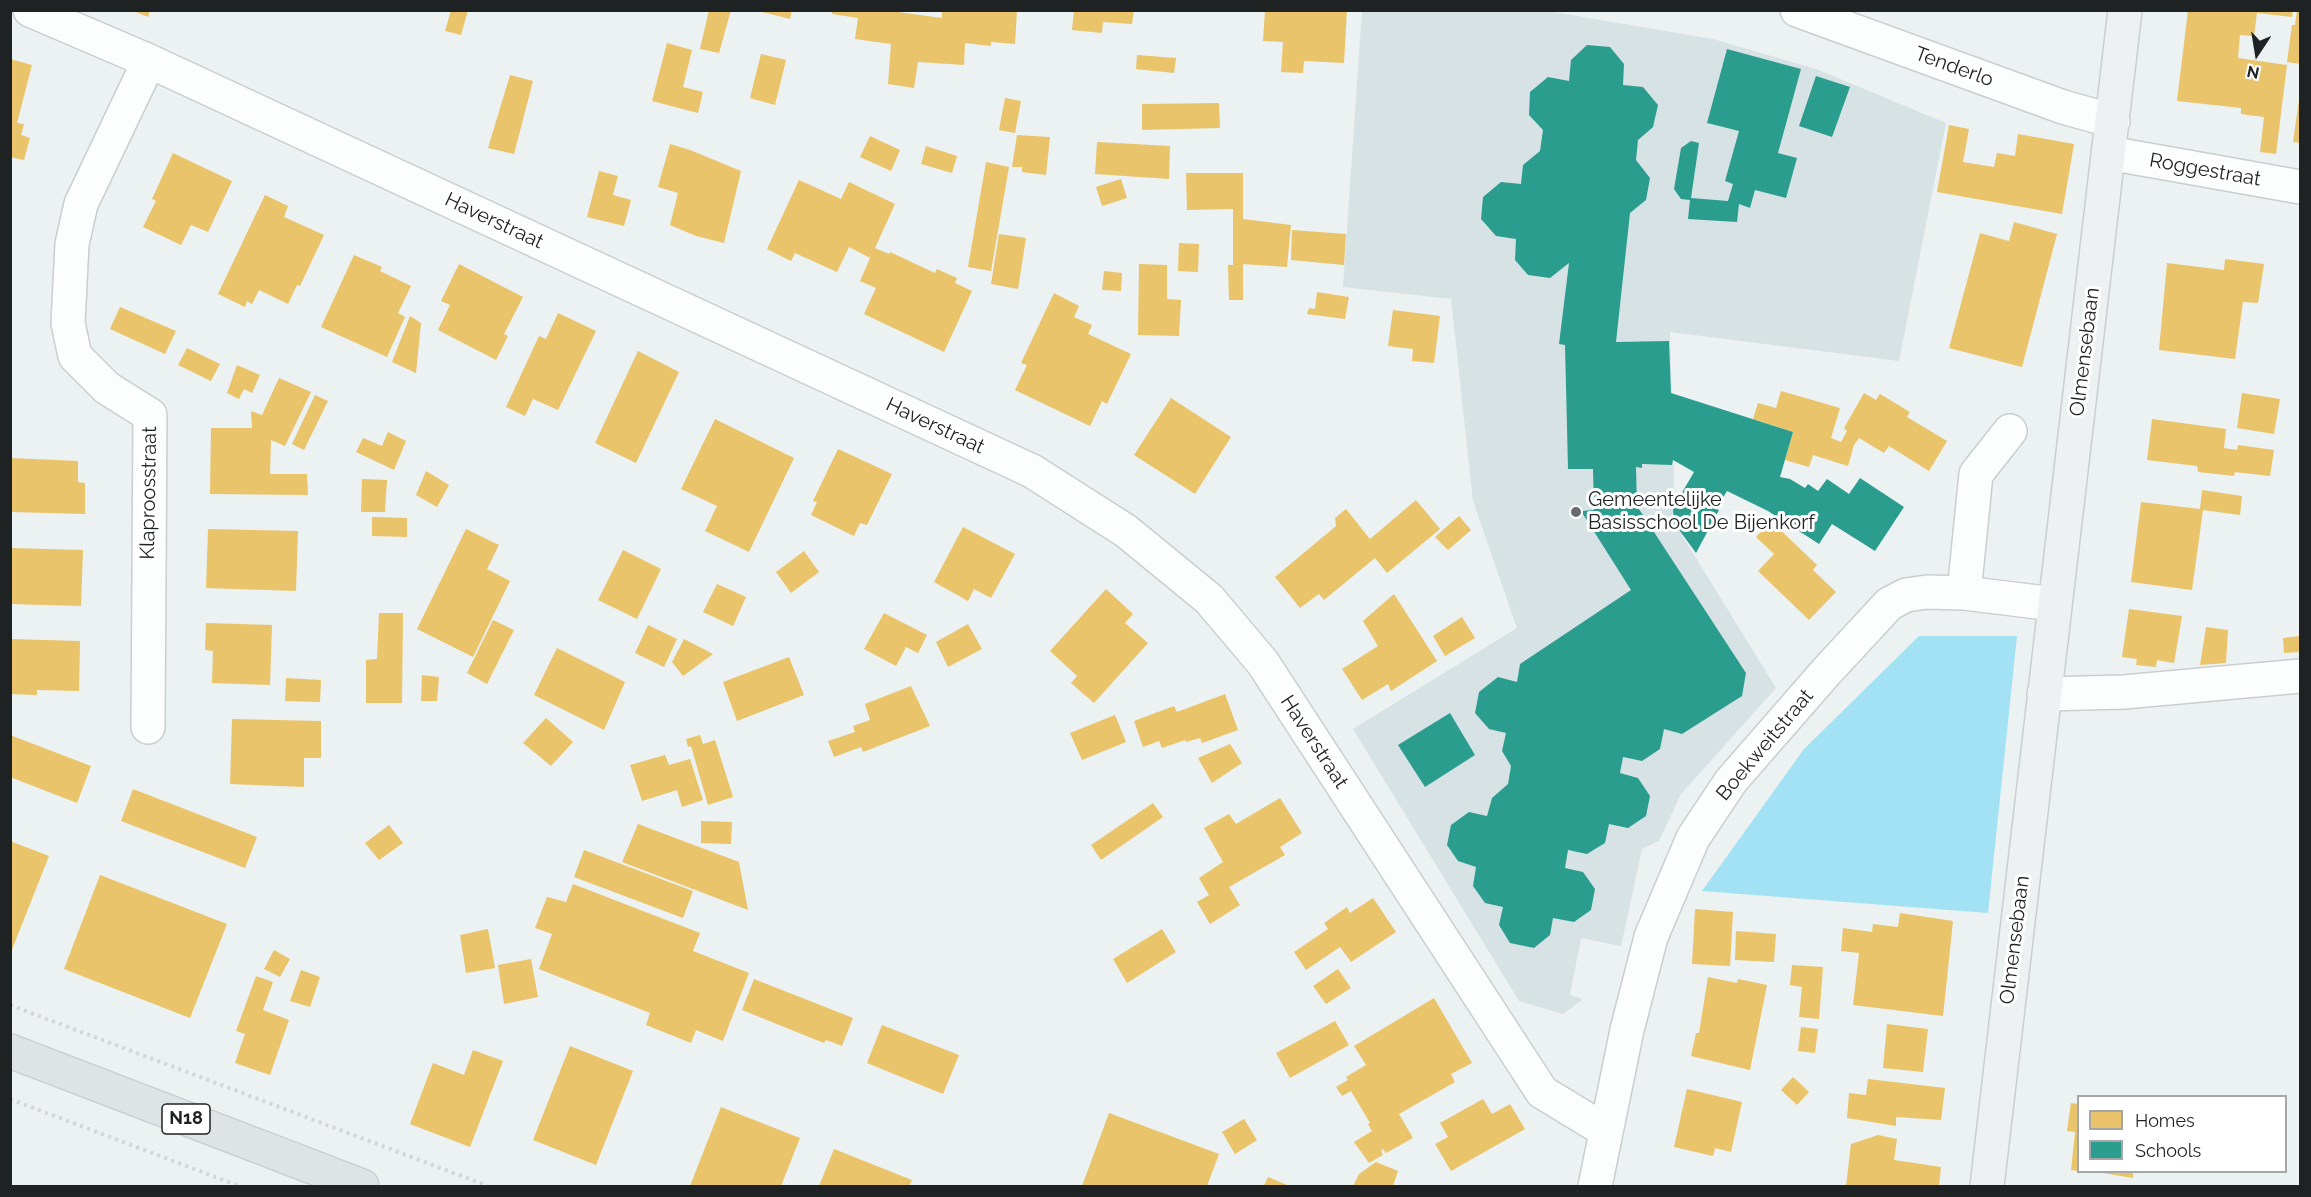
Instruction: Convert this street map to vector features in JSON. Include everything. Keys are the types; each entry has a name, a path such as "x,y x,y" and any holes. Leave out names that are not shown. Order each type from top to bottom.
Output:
{"main road":[{"name":"N18","path":"10,1052 362,1186"}],"street":[{"name":"Haverstraat","path":"30,10 149,61 1032,471 1126,531 1209,599 1263,663 1542,1092 1606,1131"},
{"name":"Tenderlo","path":"1797,10 2063,107 2113,121"},
{"name":"Olmensebaan","path":"1987,1186 2125,10"},
{"name":"Klaproosstraat","path":"148,727 150,415 107,388 75,356 68,323 72,244 81,204 149,61"},
{"name":"Roggestraat","path":"2109,153 2301,187"},
{"path":"1964,593 1976,474 2010,431"},
{"name":"Boekweitstraat","path":"1595,1186 1627,1030 1651,937 1693,838 1731,781 1889,604 1906,595 1927,592 1964,593 2054,604"},
{"path":"2044,694 2124,692 2301,676"}],"path":[{"path":"10,1005 488,1186"},
{"path":"10,1099 239,1186"}],"shaded area":[{"name":"Gemeentelijke Basisschool De Bijenkorf","path":"1362,11 1547,11 1713,39 1816,69 1946,123 1899,361 1670,332 1675,524 1776,688 1681,794 1659,841 1642,849 1621,946 1581,938 1570,995 1583,999 1563,1014 1519,1001 1353,729 1517,628 1473,501 1451,299 1343,287"},
{"path":"1919,636 2017,636 1988,913 1702,891 1804,749"}],"building: Homes":[{"path":"131,10 150,10 148,17"},
{"path":"451,10 468,10 461,35 445,31"},
{"path":"709,10 731,10 719,53 700,49"},
{"path":"755,10 792,10 790,19"},
{"path":"832,10 898,10 898,12 942,18 942,10 1017,10 1015,44 991,42 991,46 965,43 964,65 918,62 914,88 888,84 891,44 855,39 858,18 832,14"},
{"path":"1074,10 1134,10 1132,24 1103,22 1102,33 1072,30"},
{"path":"1265,10 1347,10 1344,63 1304,61 1303,73 1281,72 1283,42 1263,41"},
{"path":"2188,10 2293,10 2292,17 2257,13 2254,36 2240,35 2238,58 2287,65 2276,154 2260,152 2264,117 2241,114 2241,108 2177,101"},
{"path":"2297,10 2300,10 2300,64 2287,62 2292,25 2295,25"},
{"path":"667,43 692,50 683,87 703,92 698,113 652,101"},
{"path":"761,54 786,60 775,105 750,98"},
{"path":"1137,55 1176,58 1174,73 1136,69"},
{"path":"10,59 32,65 17,123 24,124 21,135 30,138 24,160 10,157"},
{"path":"510,75 533,81 514,154 488,148"},
{"path":"1005,98 1021,101 1015,133 999,130"},
{"path":"2300,100 2300,143 2293,142"},
{"path":"1219,103 1220,128 1142,130 1142,104"},
{"path":"1949,125 1969,129 1963,162 1994,167 1997,153 2015,156 2018,134 2074,144 2062,214 1937,192"},
{"path":"1017,135 1050,137 1046,175 1022,172 1022,167 1012,167"},
{"path":"870,136 900,150 891,171 860,157"},
{"path":"1097,142 1170,146 1169,179 1095,174"},
{"path":"670,144 741,171 724,243 696,236 670,225 678,193 658,187"},
{"path":"926,146 957,156 952,173 921,164"},
{"path":"173,153 232,181 208,232 191,225 181,245 143,227 156,201 152,199"},
{"path":"986,162 1009,167 991,271 968,267"},
{"path":"599,171 618,176 613,195 631,200 624,226 587,217"},
{"path":"1186,173 1243,173 1243,219 1291,225 1287,267 1243,264 1243,300 1229,300 1228,265 1233,265 1233,209 1187,210"},
{"path":"1121,179 1127,198 1102,206 1096,187"},
{"path":"799,180 841,199 849,182 895,204 875,248 889,254 890,252 935,273 937,269 957,278 955,283 972,291 944,352 864,314 876,288 860,281 870,258 849,247 837,272 795,253 791,261 767,249"},
{"path":"265,195 288,206 284,217 324,235 300,286 297,285 288,304 259,290 252,304 247,301 245,307 218,294"},
{"path":"2014,222 2057,234 2022,367 1949,348 1980,233 2009,241"},
{"path":"1292,230 1346,234 1344,265 1291,260"},
{"path":"999,234 1026,238 1018,289 991,284"},
{"path":"1179,243 1199,244 1198,272 1178,271"},
{"path":"354,255 382,267 380,271 411,286 398,313 405,317 387,357 321,327"},
{"path":"2225,259 2264,264 2258,303 2243,302 2235,359 2159,350 2167,263 2224,270"},
{"path":"459,264 523,297 504,334 508,336 496,360 438,330 450,305 441,301"},
{"path":"1139,264 1167,265 1167,299 1181,300 1179,336 1138,335"},
{"path":"1104,271 1122,273 1121,291 1102,290"},
{"path":"1317,292 1349,297 1345,319 1307,314 1309,308 1315,309"},
{"path":"1054,293 1079,306 1074,317 1092,325 1088,334 1131,354 1107,404 1102,401 1090,426 1015,390 1027,365 1021,363"},
{"path":"120,307 176,331 165,354 110,329"},
{"path":"1393,310 1440,316 1434,363 1412,361 1413,349 1388,346"},
{"path":"558,313 596,331 558,410 533,399 525,416 506,407 539,336 546,339"},
{"path":"410,316 421,323 416,373 392,362"},
{"path":"187,348 220,364 211,381 178,365"},
{"path":"638,351 679,372 636,463 595,443"},
{"path":"237,365 260,375 252,393 244,389 239,399 227,393"},
{"path":"279,378 311,392 285,446 271,440 270,474 307,474 308,495 210,494 211,428 252,428 251,411 262,415"},
{"path":"1781,391 1840,408 1831,438 1841,442 1847,431 1844,428 1864,393 1876,400 1880,394 1910,412 1907,417 1947,441 1929,471 1889,446 1884,453 1859,438 1854,445 1848,466 1813,455 1809,467 1785,460 1793,432 1753,419 1758,403 1776,408"},
{"path":"2242,393 2280,399 2274,434 2237,428"},
{"path":"315,395 328,401 304,450 292,444"},
{"path":"1171,398 1231,437 1195,494 1134,455"},
{"path":"715,419 794,458 749,552 705,531 717,506 681,489"},
{"path":"2152,419 2226,429 2224,448 2237,450 2238,445 2274,450 2270,476 2235,472 2234,476 2198,472 2197,466 2147,460"},
{"path":"388,432 406,441 394,470 356,452 363,438 382,446"},
{"path":"838,449 892,474 867,525 860,523 854,536 811,515 817,502 813,501"},
{"path":"10,458 78,461 78,482 85,483 85,514 10,512"},
{"path":"426,471 449,485 437,507 416,495"},
{"path":"362,479 387,480 385,512 361,512"},
{"path":"2202,490 2242,496 2240,515 2203,510 2192,590 2131,582 2141,502 2200,509"},
{"path":"1416,500 1440,529 1387,573 1375,558 1324,600 1319,594 1300,608 1275,577 1336,526 1335,518 1346,509 1370,539"},
{"path":"1459,516 1471,530 1448,550 1435,537"},
{"path":"372,517 407,518 407,537 372,536"},
{"path":"1771,521 1817,565 1813,570 1836,592 1809,620 1758,571 1774,554 1756,537"},
{"path":"963,527 1015,554 991,598 974,589 968,601 934,582"},
{"path":"208,529 298,531 296,591 206,588"},
{"path":"466,529 499,545 487,569 510,581 473,657 417,629"},
{"path":"10,548 83,550 81,606 10,604"},
{"path":"623,550 661,569 637,619 598,600"},
{"path":"804,551 819,572 791,593 776,572"},
{"path":"717,584 746,597 733,626 703,612"},
{"path":"1106,589 1133,614 1125,623 1148,643 1094,703 1071,683 1077,676 1050,651"},
{"path":"1394,594 1437,661 1391,691 1388,684 1362,700 1342,669 1378,646 1363,621"},
{"path":"2129,609 2182,616 2174,663 2157,660 2156,667 2136,665 2137,659 2122,657"},
{"path":"379,613 403,613 402,703 366,703 366,660 377,659"},
{"path":"884,613 927,635 918,653 906,647 896,666 864,649"},
{"path":"1462,617 1475,638 1445,656 1433,636"},
{"path":"493,620 514,630 487,684 467,673"},
{"path":"206,623 272,625 270,685 212,683 213,651 205,650"},
{"path":"968,624 982,649 948,667 936,642"},
{"path":"648,625 677,639 664,667 635,653"},
{"path":"2206,627 2228,630 2226,663 2200,665"},
{"path":"2300,636 2300,652 2284,653 2283,638"},
{"path":"10,639 80,641 79,691 37,690 37,695 10,694"},
{"path":"684,639 713,654 683,676 672,662"},
{"path":"557,648 625,682 604,730 534,695"},
{"path":"789,657 804,695 737,721 723,682"},
{"path":"422,675 439,677 437,701 421,701"},
{"path":"286,678 321,680 320,702 285,701"},
{"path":"911,686 930,726 863,752 861,747 834,757 828,741 855,732 853,726 870,720 865,704"},
{"path":"1225,694 1238,730 1202,743 1200,738 1186,742 1185,740 1162,748 1159,741 1143,747 1134,721 1174,706 1177,712"},
{"path":"1115,715 1126,742 1082,760 1070,733"},
{"path":"546,718 573,742 551,766 523,743"},
{"path":"232,719 321,721 321,758 304,758 304,787 230,784"},
{"path":"10,735 91,766 77,803 10,777"},
{"path":"700,735 703,744 715,740 733,797 708,805 691,746 688,747 686,739"},
{"path":"1230,744 1242,763 1212,783 1198,758"},
{"path":"665,755 669,765 690,759 703,800 682,807 677,790 642,801 630,765"},
{"path":"133,789 257,837 245,868 121,821"},
{"path":"1280,798 1302,833 1280,847 1285,855 1229,887 1240,905 1210,924 1197,902 1209,895 1199,878 1223,862 1204,828 1229,814 1236,824"},
{"path":"1153,803 1163,817 1101,860 1091,845"},
{"path":"701,821 732,822 731,844 701,843"},
{"path":"638,824 739,862 748,910 622,862"},
{"path":"389,825 403,843 379,860 365,843"},
{"path":"10,841 49,856 11,952 10,952"},
{"path":"584,850 693,891 683,918 574,877"},
{"path":"100,875 227,924 190,1018 64,969"},
{"path":"573,884 700,933 693,951 749,973 723,1041 696,1030 691,1043 646,1025 650,1013 539,969 552,934 535,928 547,897 566,902"},
{"path":"1373,898 1396,932 1351,962 1340,947 1306,970 1294,952 1328,929 1324,923 1347,907 1350,913"},
{"path":"1695,909 1733,912 1730,966 1692,964"},
{"path":"1900,913 1953,921 1943,1016 1853,1005 1859,953 1841,951 1843,928 1872,932 1873,924 1898,927"},
{"path":"488,929 495,968 466,973 460,935"},
{"path":"1162,929 1176,952 1127,983 1113,959"},
{"path":"1736,931 1776,934 1774,962 1735,960"},
{"path":"274,950 290,959 280,977 264,969"},
{"path":"531,959 538,997 504,1004 498,965"},
{"path":"1792,965 1823,967 1819,1019 1799,1017 1802,987 1790,985"},
{"path":"1338,969 1351,988 1326,1004 1313,986"},
{"path":"301,970 320,977 310,1007 290,1001"},
{"path":"256,976 273,982 263,1010 289,1020 270,1075 235,1063 245,1034 236,1031"},
{"path":"1708,977 1737,983 1738,979 1767,985 1750,1070 1691,1056 1696,1033 1699,1033"},
{"path":"754,979 853,1018 842,1046 826,1040 824,1043 742,1010"},
{"path":"1434,998 1472,1063 1451,1074 1455,1082 1399,1114 1413,1138 1386,1153 1383,1149 1381,1151 1383,1155 1369,1163 1354,1142 1372,1131 1368,1124 1370,1123 1351,1091 1342,1096 1336,1087 1348,1080 1346,1077 1366,1065 1354,1046"},
{"path":"1335,1021 1349,1045 1290,1078 1276,1053"},
{"path":"1887,1024 1928,1029 1923,1072 1883,1068"},
{"path":"882,1025 959,1055 943,1094 867,1063"},
{"path":"1801,1027 1818,1029 1815,1053 1798,1051"},
{"path":"570,1046 633,1071 596,1165 533,1140"},
{"path":"473,1050 503,1061 470,1147 410,1124 433,1063 464,1075"},
{"path":"1793,1077 1809,1092 1797,1105 1781,1090"},
{"path":"1868,1079 1945,1088 1941,1120 1896,1117 1896,1126 1847,1118 1849,1093 1866,1095"},
{"path":"1687,1089 1742,1102 1731,1152 1715,1148 1713,1156 1674,1147"},
{"path":"1483,1099 1492,1114 1510,1104 1525,1129 1451,1171 1435,1144 1448,1137 1440,1123"},
{"path":"2071,1103 2077,1104 2077,1171 2071,1170 2075,1132 2067,1131"},
{"path":"721,1107 800,1138 781,1186 690,1186"},
{"path":"1109,1113 1219,1154 1207,1186 1082,1186"},
{"path":"1244,1119 1257,1140 1235,1154 1222,1132"},
{"path":"1878,1135 1897,1139 1894,1160 1941,1167 1939,1186 1846,1186 1851,1144"},
{"path":"834,1149 912,1180 909,1186 819,1186"},
{"path":"1376,1162 1398,1171 1393,1186 1353,1186 1359,1174"},
{"path":"2102,1173 2133,1173 2133,1178"},
{"path":"1268,1177 1287,1185 1264,1186"}],"building: Schools":[{"path":"1587,45 1610,47 1624,64 1623,85 1643,87 1658,105 1653,127 1638,140 1636,160 1650,178 1646,200 1630,213 1616,342 1669,341 1671,393 1793,432 1780,477 1790,479 1805,488 1808,484 1818,491 1827,479 1849,494 1860,478 1904,507 1875,551 1832,524 1819,544 1768,511 1727,491 1696,553 1674,523 1673,508 1694,472 1673,460 1672,465 1642,464 1642,468 1636,467 1637,506 1746,673 1742,696 1682,734 1664,729 1660,749 1642,761 1623,757 1620,773 1638,778 1650,796 1646,816 1628,828 1609,824 1605,843 1587,854 1568,850 1565,868 1583,872 1595,889 1591,910 1574,922 1553,918 1550,935 1534,948 1510,943 1499,925 1503,907 1485,903 1473,886 1476,867 1458,861 1447,845 1451,825 1469,812 1487,816 1492,798 1508,784 1511,766 1502,751 1506,733 1489,729 1475,713 1479,692 1498,677 1517,682 1520,664 1631,590 1581,511 1594,510 1593,469 1568,469 1565,345 1559,344 1569,263 1550,278 1528,275 1515,260 1516,239 1496,236 1481,219 1483,197 1501,182 1521,184 1523,165 1540,151 1543,130 1529,115 1530,92 1548,77 1569,81 1571,60"},
{"path":"1727,49 1801,69 1778,153 1797,158 1786,198 1755,190 1750,208 1739,204 1737,222 1688,219 1690,200 1681,199 1674,189 1681,148 1691,141 1699,143 1691,198 1728,201 1733,184 1725,181 1739,131 1707,123"},
{"path":"1816,76 1850,87 1832,137 1799,126"},
{"path":"1450,713 1475,755 1425,787 1398,745"}],"place":[{"name":"Gemeentelijke Basisschool De Bijenkorf","path":"1576,512"}]}
